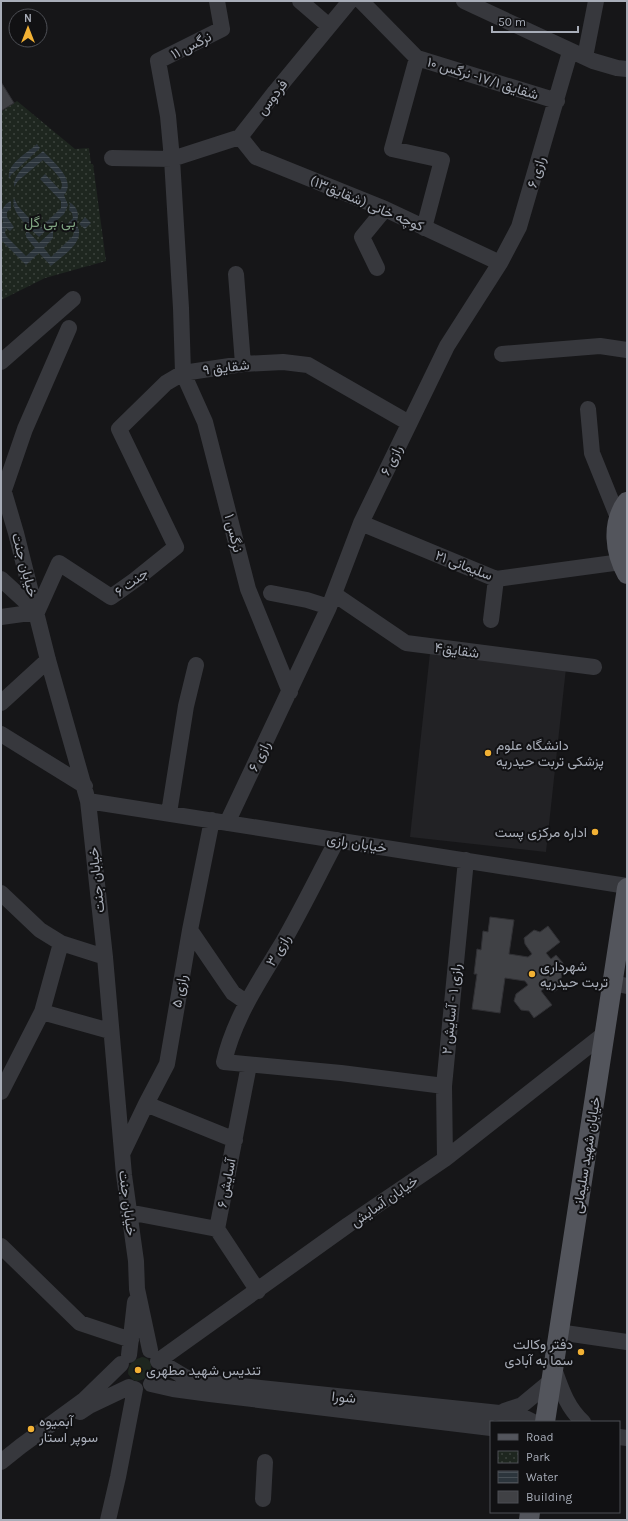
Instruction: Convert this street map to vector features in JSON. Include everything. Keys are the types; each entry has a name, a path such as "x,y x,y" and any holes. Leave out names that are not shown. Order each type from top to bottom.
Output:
{"main road":[{"path":"624,568 616,542 618,520 627,502"},
{"name":"خیابان شهید سلیمانی","path":"545,1421 604,1034 620,985 627,887"}],"street":[{"name":"نرگس ۱۱","path":"172,159 168,116 158,61 222,29 217,1"},
{"path":"300,1 329,26"},
{"name":"فردوس","path":"240,137 350,1"},
{"name":"شقایق ۱۷/۱- نرگس ۱۰","path":"361,1 417,58 557,101"},
{"path":"464,1 578,55 617,68 627,69"},
{"name":"رازی ۶","path":"219,821 290,692 332,601 361,524 447,346 500,263 519,227 557,101 578,55 596,1"},
{"path":"417,58 392,149 442,160 424,228"},
{"path":"112,158 172,159 240,137"},
{"name":"کوچه خانی (شقایق۱۳)","path":"240,137 256,156 385,209 500,263"},
{"path":"172,159 181,308 183,373"},
{"path":"378,268 362,237 385,209"},
{"path":"236,274 243,364"},
{"path":"1,362 73,299"},
{"path":"2,486 69,328"},
{"path":"502,354 600,346 627,350"},
{"name":"شقایق ۹","path":"150,492 119,429 166,383 183,373 243,364 283,362 308,365 409,423"},
{"name":"نرگس ۱","path":"183,373 205,422 248,589 290,692"},
{"path":"588,409 592,453 618,520"},
{"name":"خیابان جنت","path":"2,486 37,612 48,660 86,793 104,957 128,1212 136,1261 137,1289 127,1353"},
{"name":"جنت ۶","path":"37,612 59,563 111,597 176,547 150,492"},
{"name":"سلیمانی ۲۱","path":"361,524 496,579 624,568"},
{"path":"1,579 37,612"},
{"path":"491,620 496,579"},
{"name":"شقایق۴","path":"271,593 307,600 332,601 406,643 594,667"},
{"path":"1,617 37,612"},
{"path":"1,703 48,660"},
{"path":"169,813 186,706 196,665"},
{"path":"1,734 86,793"},
{"name":"خیابان رازی","path":"86,793 169,813 627,887"},
{"name":"رازی ۵","path":"123,1153 167,1064 190,930 219,821"},
{"name":"رازی ۳","path":"250,1065 224,1062 227,1051 246,1002 295,921 337,840"},
{"name":"رازی ۱ - آسایش ۲","path":"445,1158 444,1086 466,860"},
{"path":"1,893 40,930 61,943 104,957"},
{"path":"190,930 232,993 246,1002"},
{"path":"3,1085 42,1012 61,943"},
{"path":"42,1012 110,1031"},
{"name":"خیابان آسایش","path":"154,1356 258,1291 348,1225 445,1158 604,1034"},
{"path":"250,1065 341,1073 444,1086"},
{"name":"آسایش ۶","path":"217,1229 250,1065"},
{"path":"146,1104 235,1140"},
{"path":"128,1212 217,1229 258,1291"},
{"path":"1,1246 80,1323 127,1353"},
{"name":"خیابان جنت","path":"137,1289 154,1356"},
{"path":"558,1332 627,1342"},
{"path":"1,1462 84,1400 127,1353 142,1349 154,1356 160,1368 158,1375 151,1384 142,1388 132,1388 89,1406 1,1472"},
{"path":"127,1353 120,1376 124,1383 132,1388"},
{"name":"شورا","path":"154,1356 185,1377 212,1383 496,1412 519,1415 531,1421"},
{"path":"496,1412 512,1409 522,1405 552,1373 565,1399 576,1416 582,1421"},
{"name":"شورا","path":"151,1384 173,1389 210,1394 490,1428"},
{"path":"108,1520 121,1462 132,1388"},
{"path":"263,1499 265,1462"}],"shaded area":[{"name":"دانشگاه علوم پزشکی تربت حیدریه","path":"430,653 566,668 546,852 410,837"}],"green space":[{"name":"بی بی گل","path":"17,101 75,149 89,148 91,164 93,164 106,261 45,278 1,300 1,112"},
{"path":"142,1357 150,1362 150,1371 144,1379 139,1381 133,1380 128,1374 130,1365"}],"water":[{"path":"37,144 40,148 11,175 9,179 11,168 18,159"},
{"path":"43,151 66,177 68,183 64,195 68,205 64,214 39,237 21,219 15,209 14,198 18,206 39,229 61,208 61,201 40,179 45,174 60,190 62,182 60,178 43,160 18,181 14,187 20,171"},
{"path":"11,201 11,208 7,212 7,217 14,227 10,231 6,228 5,233 7,237 26,256 35,248 26,237 26,227 39,243 51,232 53,228 53,238 44,248 51,257 72,237 74,234 73,229 69,232 64,228 73,218 72,213 69,210 69,202 72,204 78,214 76,224 79,230 79,236 72,248 51,266 39,253 26,265 1,240 1,224 3,222 2,210"},
{"path":"85,217 91,223 85,229 79,224"}],"building":[{"path":"1,82 14,103 1,111"},
{"path":"490,917 514,920 509,954 528,957 532,954 525,944 524,938 534,930 540,932 548,926 560,942 546,953 551,959 556,955 563,963 560,987 554,992 548,985 541,991 552,1005 534,1018 529,1011 521,1010 514,1001 516,994 528,985 525,981 505,978 500,1013 472,1009 477,974 474,974 477,949 481,950 483,931 488,932"}],"place":[{"name":"دانشگاه علوم پزشکی تربت حیدریه","path":"488,753"},
{"name":"اداره مرکزی پست","path":"595,832"},
{"name":"شهرداری تربت حیدریه","path":"532,974"},
{"name":"دفتر وکالت سما به آبادی","path":"581,1352"},
{"name":"تندیس شهید مطهری","path":"138,1370"},
{"name":"آبمیوه سوپر استار","path":"31,1429"}]}
